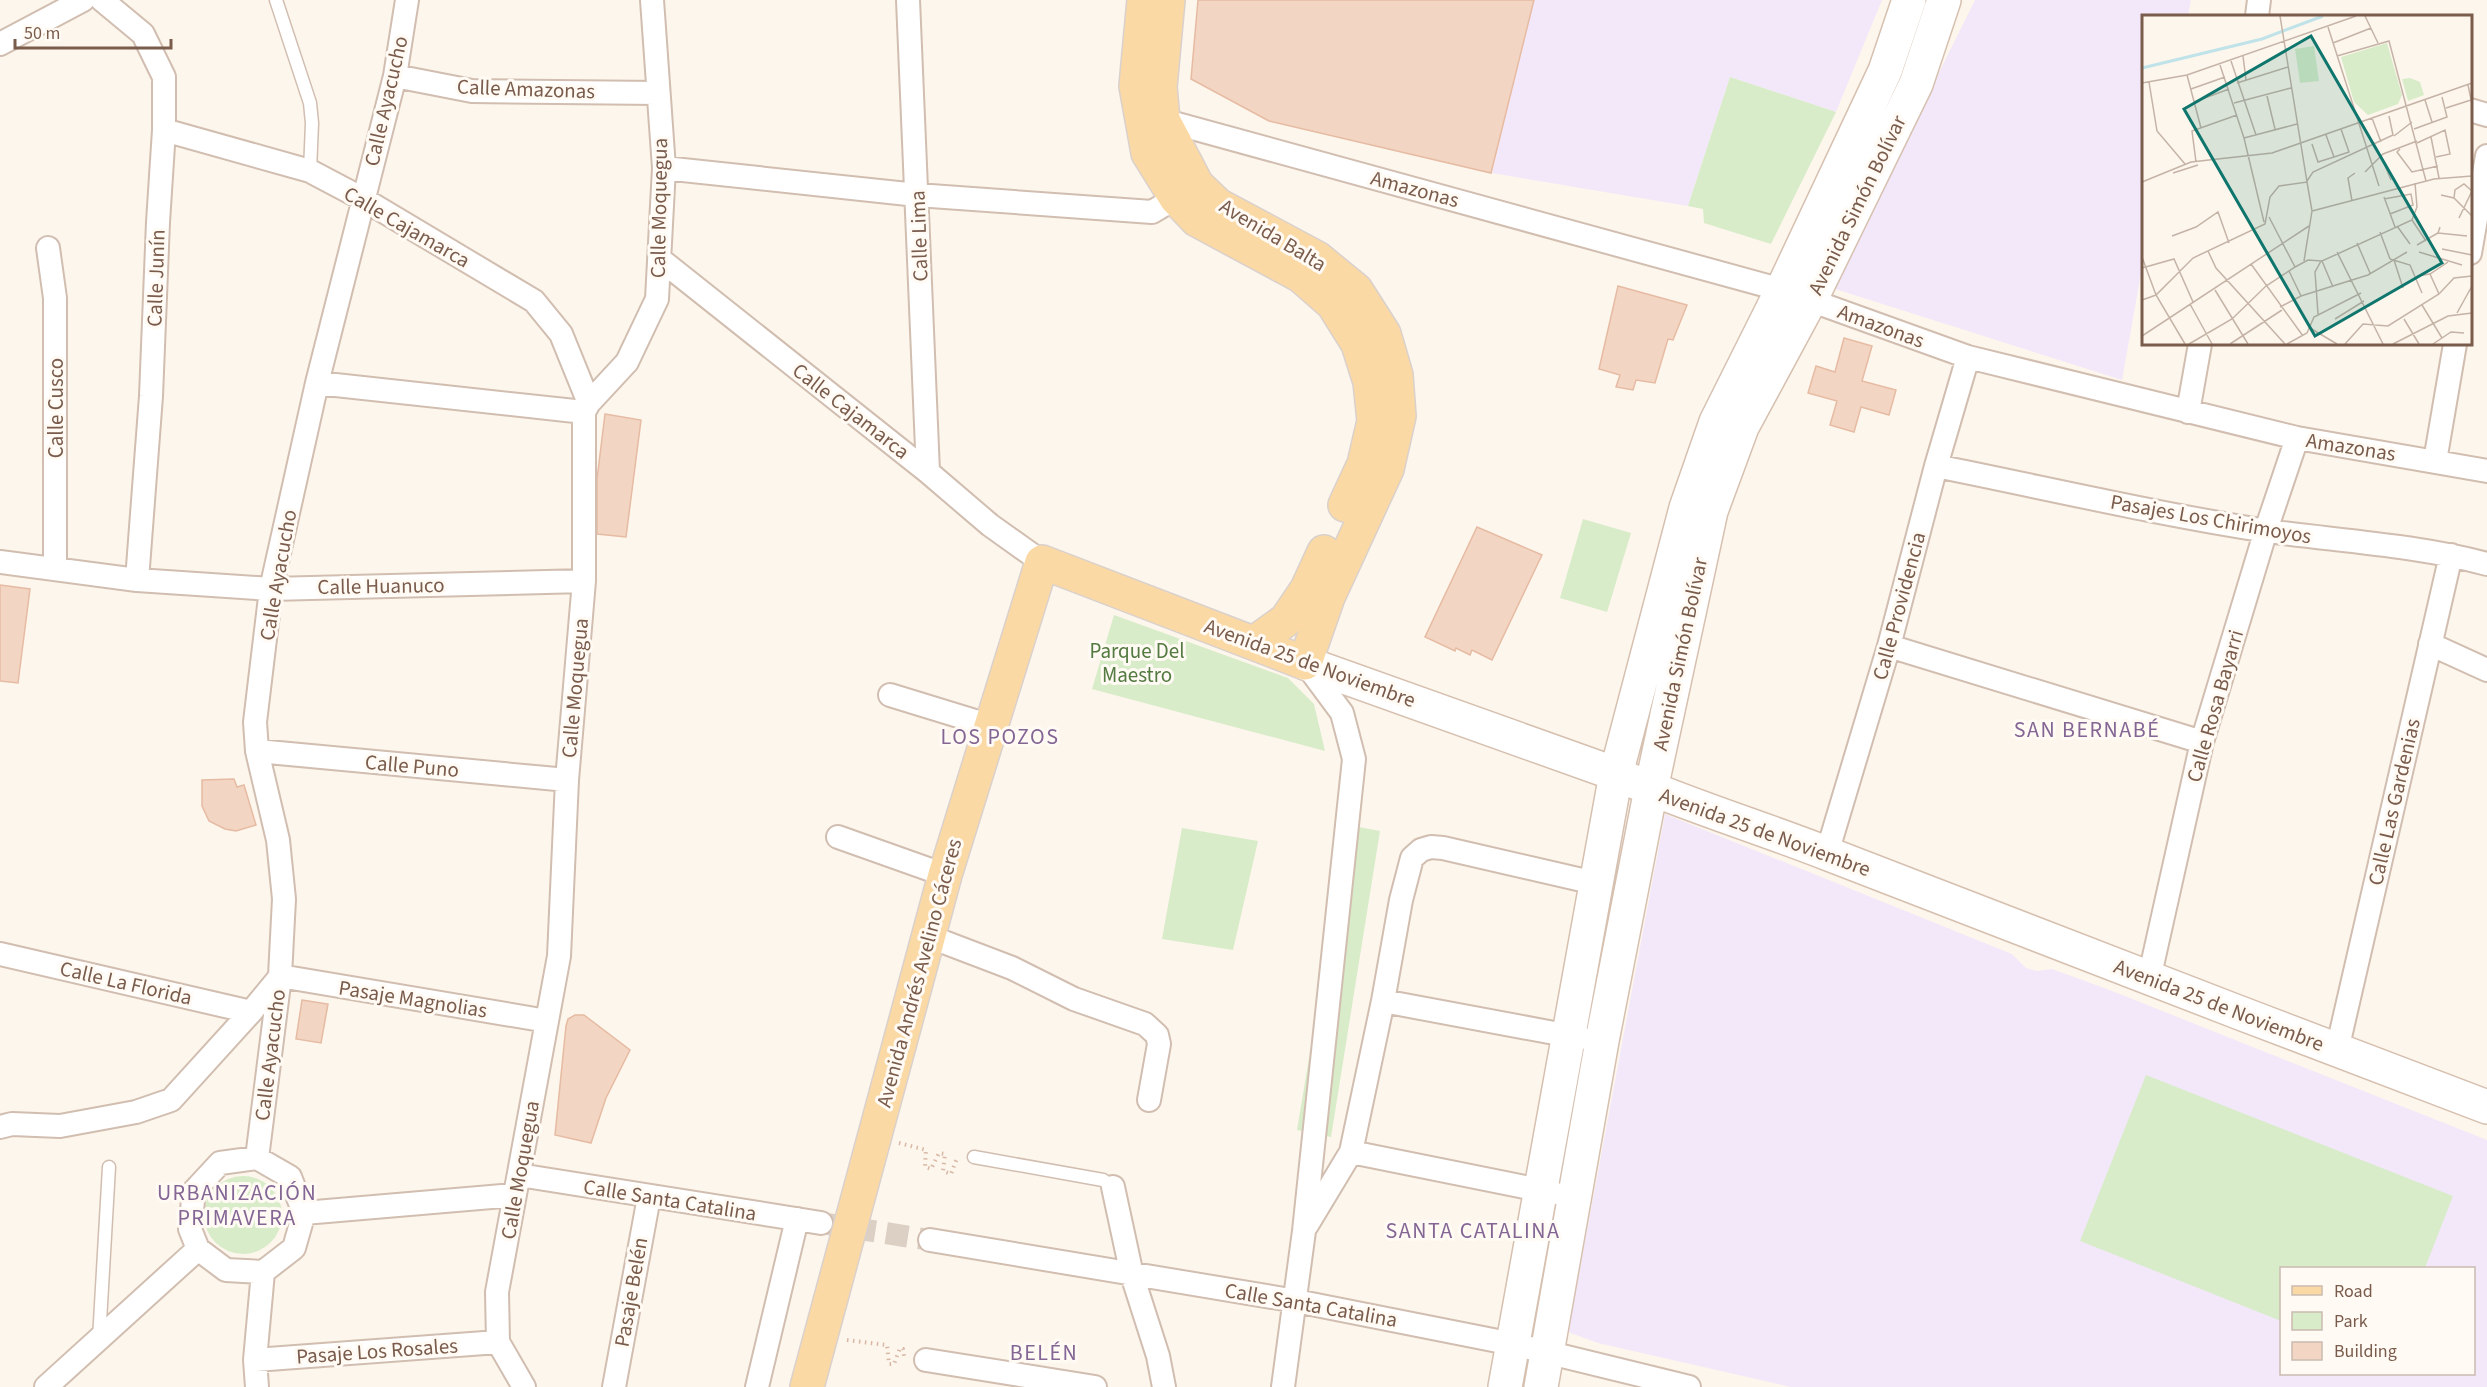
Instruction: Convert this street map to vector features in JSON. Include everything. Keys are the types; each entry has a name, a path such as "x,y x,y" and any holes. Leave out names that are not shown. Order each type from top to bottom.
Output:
{"main road":[{"name":"Avenida Balta","path":"1144,0 1136,86 1153,120"},
{"name":"Avenida Balta","path":"1168,0 1160,87 1148,153 1186,192 1218,206 1317,258 1356,290 1384,334 1396,375 1399,416 1387,469 1328,597 1305,663"},
{"name":"Avenida Simón Bolívar","path":"1541,1387 1602,1041 1651,789 1711,511 1742,427 1885,71 1909,0"},
{"name":"Avenida Simón Bolívar","path":"1505,1387 1616,774 1686,508 1716,422 1796,295 1916,84 1944,0"},
{"path":"1885,71 1916,84"},
{"name":"Avenida Balta","path":"1186,192 1197,220 1301,276 1333,304 1358,344 1370,382 1374,421 1364,464 1307,589 1286,620 1254,643"},
{"name":"Avenida 25 de Noviembre","path":"1051,566 1305,663 1616,774 1827,853 2149,979 2487,1107"},
{"name":"Avenida Andrés Avelino Cáceres","path":"831,1387 896,1142 938,940 945,875 991,726 1051,566"},
{"name":"Avenida Andrés Avelino Cáceres","path":"807,1387 938,940 965,879 1051,566"}],"street":[{"path":"0,44 83,0"},
{"name":"Calle Junín","path":"102,0 143,34 164,77 164,130 151,396 137,580"},
{"name":"Calle Ayacucho","path":"258,1158 280,976 284,899 278,840 257,751 255,722 271,589 317,383 395,76 407,0"},
{"name":"Calle Moquegua","path":"524,1387 498,1342 497,1292 559,956 567,780 584,581 587,408 627,362 657,299 661,260 664,168 652,0"},
{"name":"Calle Lima","path":"908,0 928,472"},
{"path":"2257,15 2259,0"},
{"name":"Calle Amazonas","path":"395,76 472,91 658,93"},
{"path":"2472,110 2487,114"},
{"name":"Amazonas","path":"1153,120 1796,295 1968,357 2297,438 2487,471"},
{"name":"Calle Cajamarca","path":"164,130 310,171 363,199 534,301 561,334 587,408"},
{"path":"2472,242 2487,156"},
{"path":"664,168 917,195 1152,212 1186,192"},
{"name":"Calle Cusco","path":"48,248 55,298 55,569"},
{"name":"Calle Cajamarca","path":"661,260 928,472 990,525 1051,566"},
{"path":"2188,412 2200,345"},
{"path":"2435,461 2455,345"},
{"name":"Calle Providencia","path":"1827,853 1889,646 1936,466 1968,357"},
{"path":"317,383 587,408"},
{"name":"Calle Rosa Bayarri","path":"2149,979 2202,742 2266,530 2297,438"},
{"name":"Pasajes Los Chirimoyos","path":"1936,466 2141,508 2266,530 2451,555 2487,564"},
{"name":"Calle Las Gardenias","path":"2337,1050 2451,555"},
{"name":"Calle Huanuco","path":"0,562 137,580 271,589 584,581"},
{"path":"2430,644 2487,670"},
{"path":"1889,646 2202,742"},
{"path":"1283,1387 1304,1231 1353,759 1342,713 1305,663"},
{"path":"890,695 991,726"},
{"name":"Calle Puno","path":"257,751 567,780"},
{"path":"838,837 945,875"},
{"path":"1304,1231 1351,1152 1383,1001 1401,900 1412,858 1421,850 1431,847 1443,848 1595,883"},
{"path":"938,940 1012,968 1074,999 1145,1024 1157,1035 1159,1044 1149,1100"},
{"name":"Calle La Florida","path":"0,954 251,1012"},
{"path":"4,1121 60,1126 136,1112 171,1100 251,1012 280,976"},
{"name":"Pasaje Magnolias","path":"280,976 547,1021"},
{"path":"1383,1001 1602,1041"},
{"path":"1351,1152 1573,1196"},
{"path":"258,1158 290,1177 304,1213 294,1248 263,1272 226,1270 198,1249 190,1229 194,1191 220,1163 258,1158"},
{"name":"Calle Santa Catalina","path":"304,1213 517,1185 649,1197 821,1223"},
{"path":"1113,1187 1132,1275 1158,1356 1164,1387"},
{"name":"Pasaje Belén","path":"614,1387 649,1197"},
{"path":"757,1387 797,1219"},
{"name":"Calle Santa Catalina","path":"930,1240 1296,1301 1513,1344 1689,1387"},
{"path":"46,1387 198,1249"},
{"path":"257,1387 255,1360 263,1272"},
{"name":"Pasaje Los Rosales","path":"255,1360 498,1342"},
{"path":"926,1360 1095,1387"}],"lane":[{"path":"276,0 310,103 312,123 310,171"},
{"path":"974,1157 1103,1180 1113,1187"},
{"path":"99,1339 109,1167"}],"path":[{"path":"896,1142 926,1150 925,1167 931,1169 939,1153 945,1154 943,1171 951,1174 958,1154 974,1157"},
{"path":"843,1339 887,1345 889,1364 894,1364 900,1348 903,1349 904,1358"}],"shaded area":[{"path":"1534,0 1882,0 1836,112 1730,77 1688,206 1492,173"},
{"path":"1975,0 2191,0 2188,15 2142,15 2142,268 2122,380 1832,288"},
{"path":"1665,814 2012,954 2026,968 2037,971 2052,969 2107,989 2487,1140 2487,1387 1791,1387 1598,1343 1568,1332"}],"green space":[{"path":"1730,77 1836,112 1771,244 1704,223 1703,209 1688,206"},
{"path":"1583,519 1631,533 1607,612 1560,598"},
{"name":"Parque Del Maestro","path":"1114,615 1288,678 1314,704 1325,751 1092,689"},
{"path":"1348,825 1380,831 1331,1137 1297,1130"},
{"path":"1182,828 1258,841 1233,950 1162,939"},
{"path":"2146,1075 2453,1196 2425,1267 2280,1267 2280,1321 2080,1241"},
{"path":"235,1176 251,1176 265,1182 276,1193 282,1207 282,1223 276,1237 265,1248 251,1254 235,1254 221,1248 210,1237 204,1223 204,1207 210,1193 221,1182"}],"building":[{"path":"1198,0 1534,0 1491,173 1269,121 1191,79"},
{"path":"1618,286 1687,305 1673,340 1668,339 1655,383 1636,380 1633,390 1616,387 1620,375 1599,369"},
{"path":"1844,338 1872,346 1862,381 1896,390 1889,415 1861,407 1854,432 1830,425 1837,401 1808,393 1816,366 1835,372"},
{"path":"605,414 641,420 626,537 597,534 597,479"},
{"path":"1477,527 1542,555 1492,660 1472,650 1470,655 1456,648 1455,651 1425,637"},
{"path":"0,585 30,589 18,683 0,681"},
{"path":"234,779 237,787 244,785 256,825 236,831 225,829 209,821 202,806 202,780"},
{"path":"302,1000 328,1004 321,1043 296,1039"},
{"path":"575,1015 584,1015 630,1050 606,1098 591,1143 555,1135 566,1026 568,1019"}],"tunnel":[{"path":"821,1223 930,1240"}],"district":[{"name":"SAN BERNABÉ","path":"2087,729"},
{"name":"LOS POZOS","path":"1000,736"},
{"name":"URBANIZACIÓN PRIMAVERA","path":"237,1204"},
{"name":"SANTA CATALINA","path":"1473,1230"},
{"name":"BELÉN","path":"1044,1352"}]}
